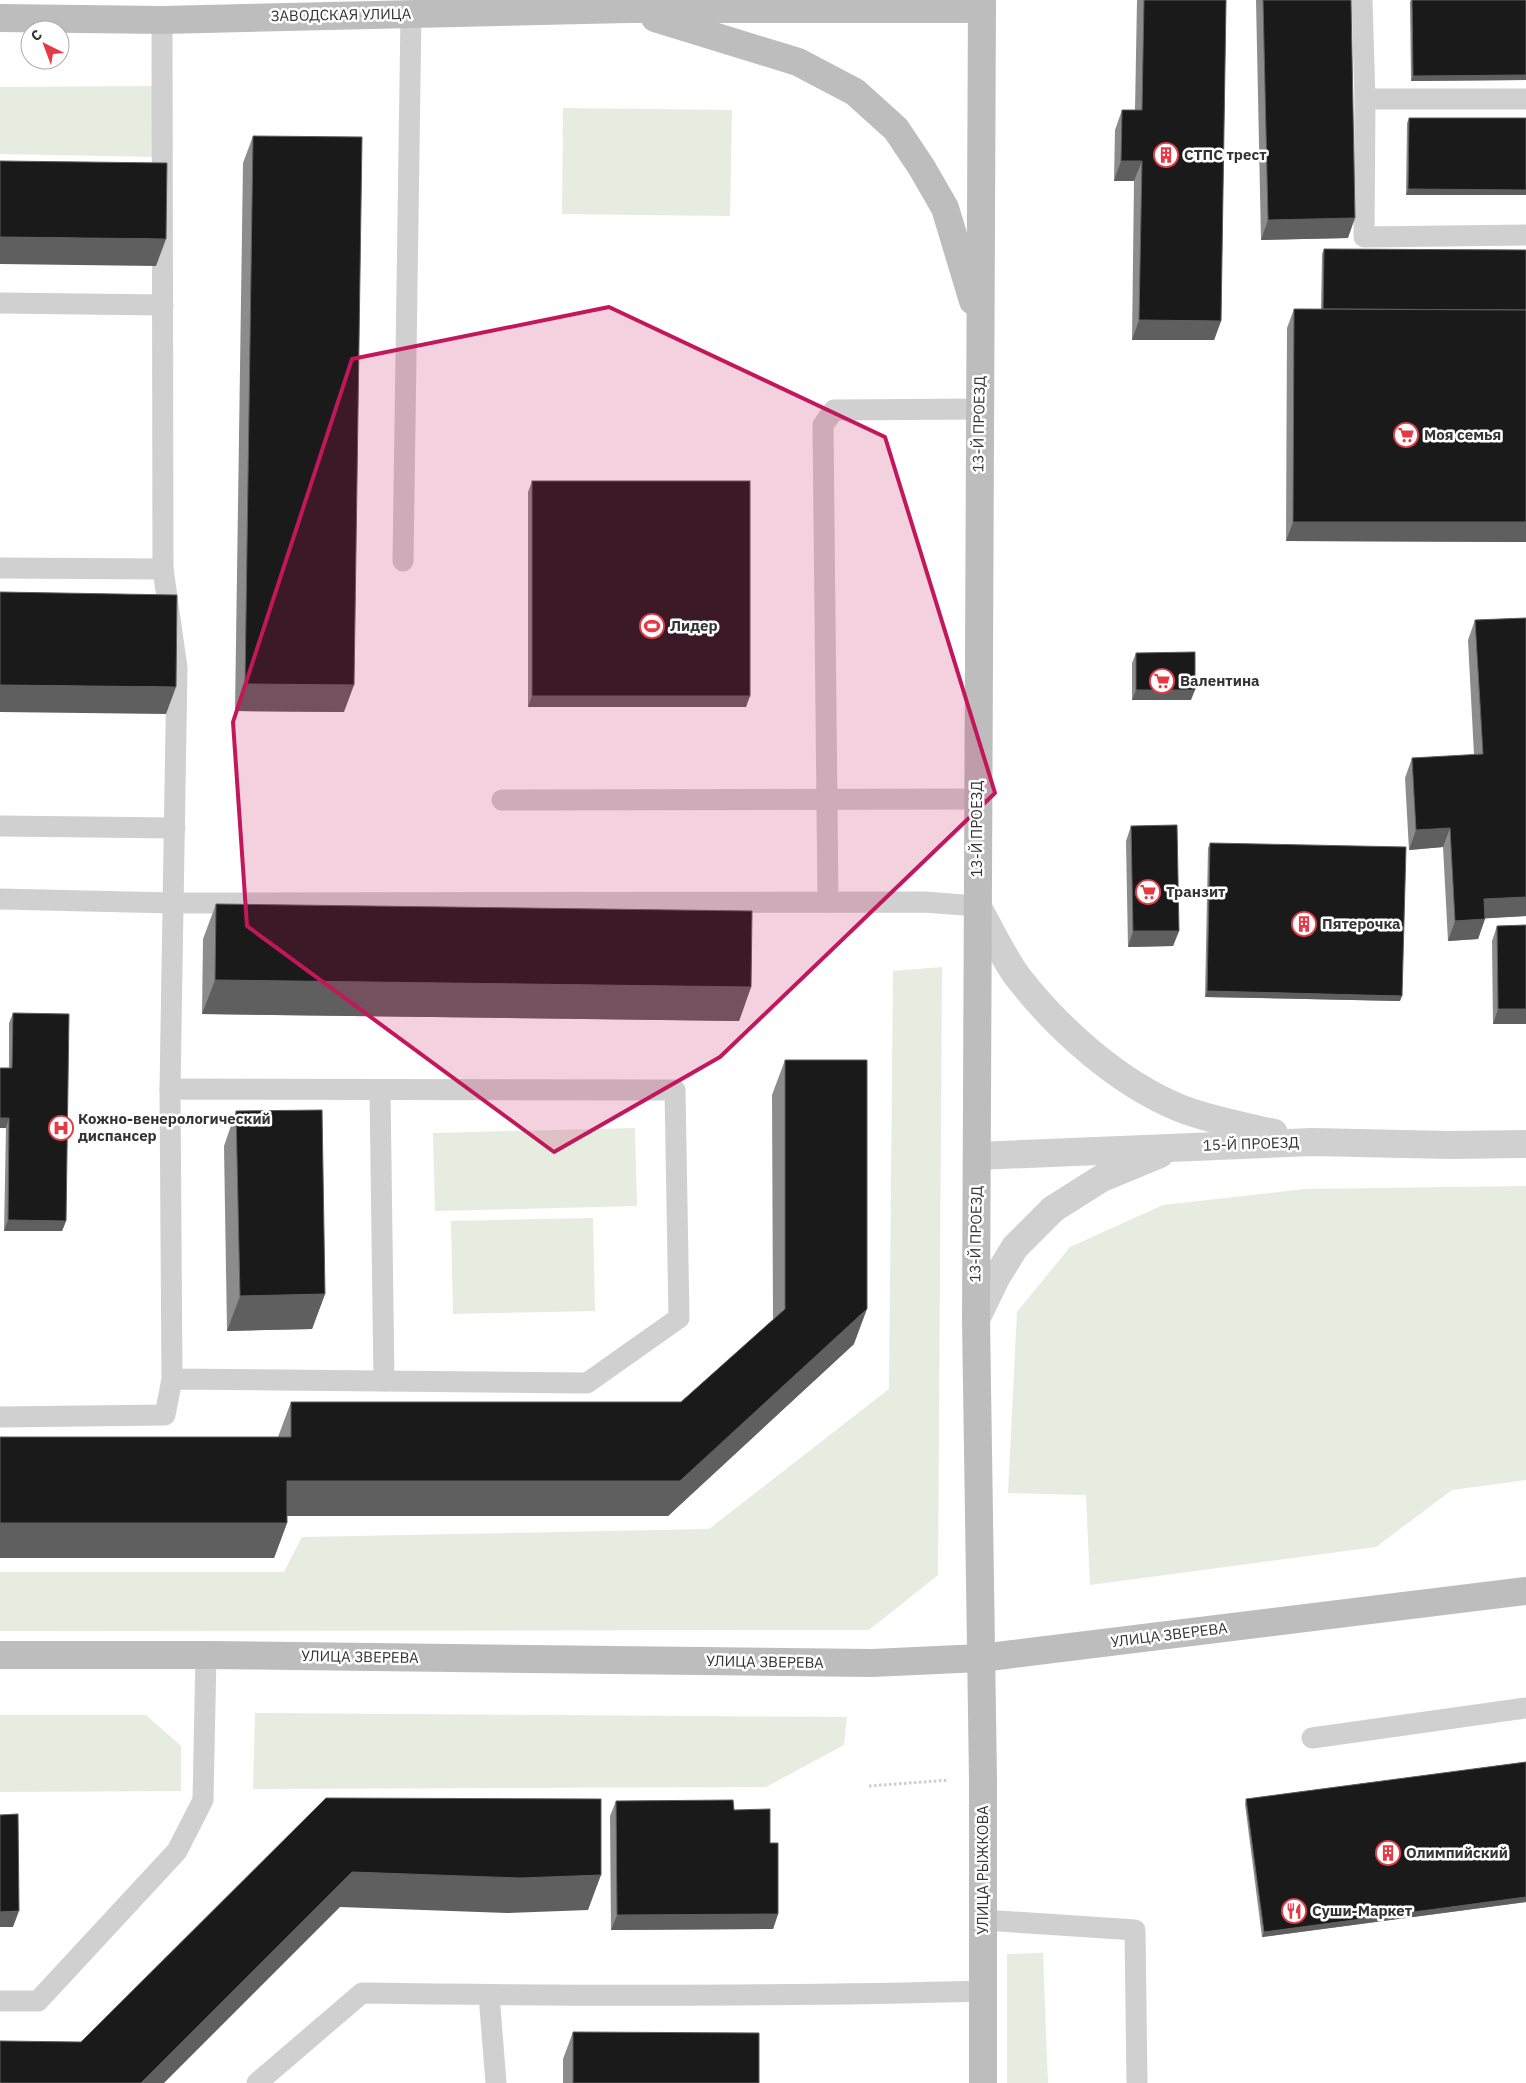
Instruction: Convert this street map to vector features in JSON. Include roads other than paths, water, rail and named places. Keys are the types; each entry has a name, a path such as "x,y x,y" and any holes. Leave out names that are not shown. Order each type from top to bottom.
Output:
{"street":[{"name":"ЗАВОДСКАЯ УЛИЦА","path":"0,18 162,20 628,9 982,4"},
{"name":"13-Й ПРОЕЗД","path":"981,1658 976,1318 982,4"},
{"path":"628,9 798,62 855,92 876,110 896,129 922,168 945,208 981,326"},
{"path":"977,906 1017,975 1057,1020 1090,1053 1129,1081 1181,1109 1232,1124 1312,1142"},
{"name":"15-Й ПРОЕЗД","path":"977,1156 1179,1146 1312,1142 1449,1145 1526,1144"},
{"path":"976,1318 996,1278 1015,1247 1054,1208 1102,1178 1179,1146"},
{"name":"УЛИЦА ЗВЕРЕВА","path":"0,1655 206,1655 872,1663 981,1658 1526,1591"},
{"name":"УЛИЦА РЫЖКОВА","path":"981,1658 984,1920 983,2083"}],"lane":[{"path":"1362,0 1365,99 1364,237 1526,235"},
{"path":"404,561 411,14"},
{"path":"0,1417 165,1415 172,1379 170,1089 177,668 163,570 162,20"},
{"path":"1365,99 1526,99"},
{"path":"0,303 163,306"},
{"path":"828,902 823,425 834,410 979,409"},
{"path":"0,568 163,570"},
{"path":"502,800 977,799"},
{"path":"0,826 175,828"},
{"path":"0,899 173,903 924,902 977,906"},
{"path":"170,1089 380,1091 675,1090 680,1318 586,1383 172,1379"},
{"path":"380,1091 384,1381"},
{"path":"0,2001 38,2002 177,1851 203,1800 206,1655"},
{"path":"1312,1738 1526,1708"},
{"path":"984,1920 1135,1930 1137,2083"},
{"path":"257,2083 362,1993 489,1995 869,1994 983,1991"},
{"path":"489,1995 496,2083"}],"place":[{"name":"СТПС трест","path":"1166,155"},
{"name":"Моя семья","path":"1406,435"},
{"name":"Лидер","path":"652,626"},
{"name":"Валентина","path":"1162,681"},
{"name":"Транзит","path":"1148,892"},
{"name":"Пятерочка","path":"1304,924"},
{"name":"Кожно-венерологический диспансер","path":"61,1128"},
{"name":"Олимпийский","path":"1388,1853"},
{"name":"Суши-Маркет","path":"1294,1911"}]}
